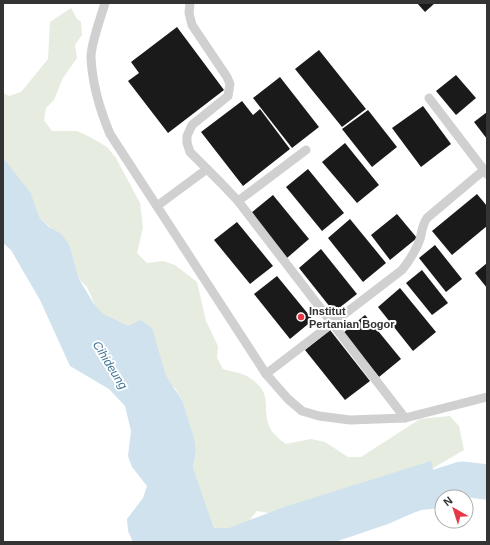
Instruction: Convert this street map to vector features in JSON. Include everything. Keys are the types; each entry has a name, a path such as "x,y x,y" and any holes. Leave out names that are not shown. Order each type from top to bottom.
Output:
{"lane":[{"path":"105,3 91,55 94,83 102,115 110,134 266,374 288,399 302,411 319,416 350,420 405,418 487,396"},
{"path":"190,3 189,13 192,25 227,77 230,84 228,96 192,126 187,136 187,143 190,152 238,202 405,418"},
{"path":"266,374 402,270 409,262 416,249 423,224 427,218 485,172 428,98"},
{"path":"238,202 306,150"},
{"path":"157,206 207,169"}],"shaded area":[{"path":"71,8 77,19 81,22 82,35 75,45 77,58 63,78 54,100 46,108 44,120 52,131 77,131 90,137 107,147 116,158 140,203 143,228 137,253 147,263 163,261 175,265 197,282 206,321 218,346 217,358 223,369 247,376 257,383 264,394 268,423 275,435 286,444 311,439 325,442 348,457 361,457 420,419 450,416 459,426 464,450 423,474 281,508 269,513 257,511 237,535 204,523 193,511 190,499 196,451 182,400 175,388 157,376 120,338 95,316 94,303 87,287 79,279 69,244 40,218 35,205 3,158 3,93 9,96 21,92 48,59 50,22"}],"water":[{"path":"3,158 30,192 40,218 49,227 60,233 69,244 79,279 94,304 103,314 128,326 141,320 152,328 166,376 182,400 194,438 196,451 192,475 180,496 179,508 204,523 216,528 229,528 281,508 431,461 438,489 434,489 434,509 420,510 388,524 335,542 133,542 128,531 127,519 143,498 147,486 132,467 128,456 131,431 125,406 109,389 70,366 40,300 11,250 3,243"}],"building":[{"path":"417,3 435,3 425,12"},
{"path":"177,27 224,90 168,133 128,81 139,73 131,62"},
{"path":"319,50 366,109 342,127 295,69"},
{"path":"456,75 476,98 456,115 436,91"},
{"path":"280,77 319,127 292,148 253,98"},
{"path":"242,101 253,115 260,109 290,149 243,186 201,132"},
{"path":"423,106 451,144 421,167 392,128"},
{"path":"368,110 397,147 372,167 342,129"},
{"path":"487,112 487,139 474,122"},
{"path":"345,143 379,185 357,203 322,162"},
{"path":"308,169 344,213 322,231 286,187"},
{"path":"477,194 487,206 487,226 452,255 432,231"},
{"path":"273,195 309,239 287,258 251,213"},
{"path":"397,214 417,238 390,260 371,235"},
{"path":"350,219 386,263 363,282 328,238"},
{"path":"237,222 273,266 250,284 214,240"},
{"path":"435,245 462,279 446,292 419,258"},
{"path":"321,249 357,294 334,312 299,268"},
{"path":"487,263 487,288 475,273"},
{"path":"422,270 448,303 432,315 406,283"},
{"path":"277,276 313,320 290,339 254,294"},
{"path":"400,288 436,332 413,351 378,307"},
{"path":"365,315 401,359 379,377 343,333"},
{"path":"330,330 370,381 345,400 305,350"}],"waterway":[{"name":"Cihideung","path":"163,448 173,464 200,542"},
{"name":"Cihideung","path":"392,501 462,479 487,482"}],"place":[{"name":"Institut Pertanian Bogor","path":"301,317"}]}
